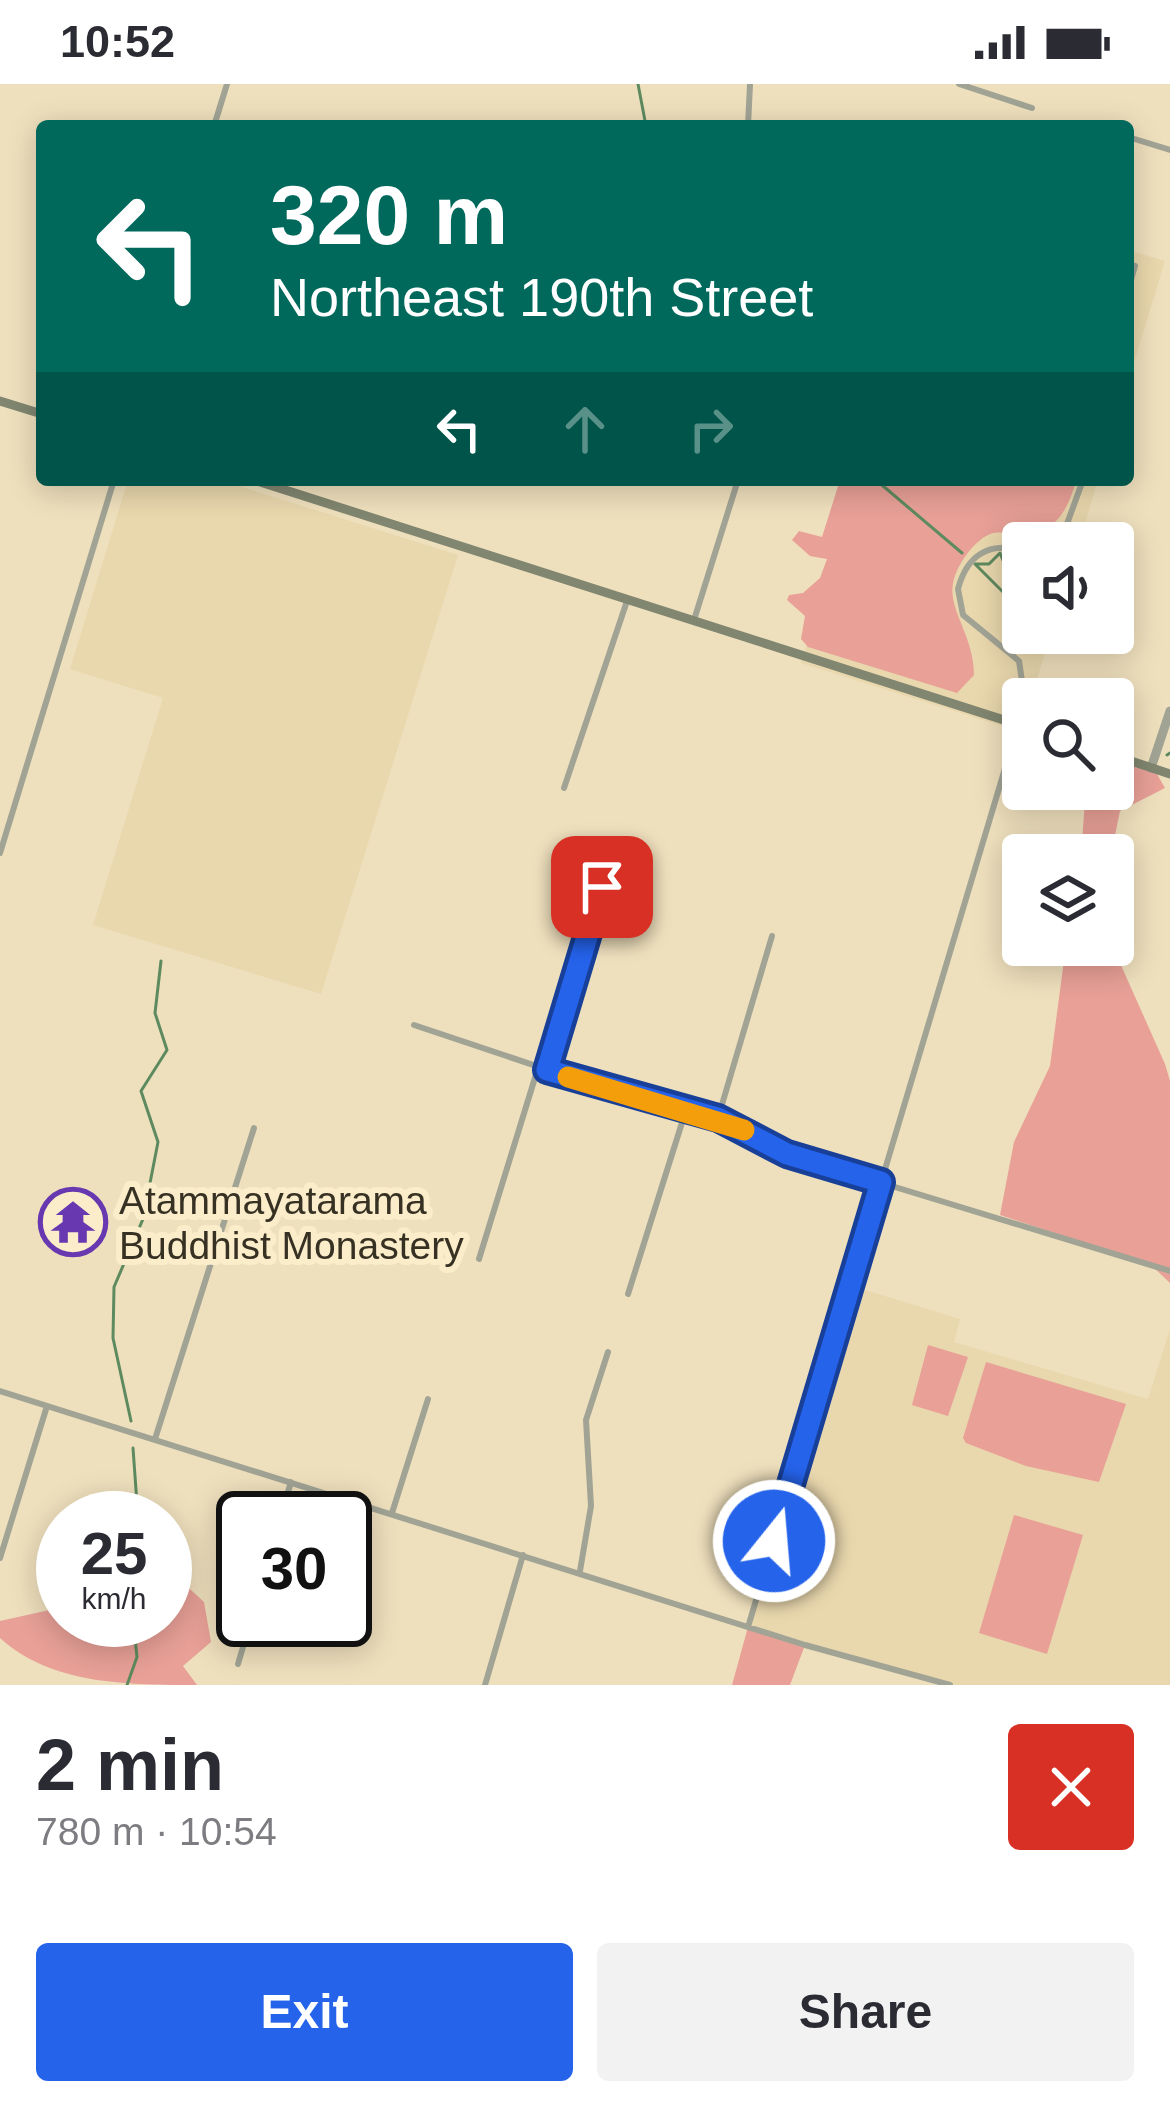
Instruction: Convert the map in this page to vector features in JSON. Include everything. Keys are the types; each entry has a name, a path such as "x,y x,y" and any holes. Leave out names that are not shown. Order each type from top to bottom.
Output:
{"main road":[{"path":"0,401 36,412"},
{"path":"273,486 1002,719"},
{"path":"1134,762 1170,774"}],"street":[{"path":"216,120 227,84"},
{"path":"748,120 749,84"},
{"path":"959,84 1032,108"},
{"path":"1134,139 1170,150"},
{"path":"0,853 112,486"},
{"path":"694,620 736,486"},
{"path":"1068,522 1081,486"},
{"path":"1002,546 980,553 958,590 963,615 1002,648"},
{"path":"564,788 628,598"},
{"path":"1151,767 1170,711"},
{"path":"748,1627 1002,775"},
{"path":"479,1259 602,887"},
{"path":"718,1118 772,936"},
{"path":"414,1025 542,1069 718,1118 787,1154 1170,1270"},
{"path":"628,1294 686,1110"},
{"path":"155,1438 254,1128"},
{"path":"580,1573 591,1506 586,1420 608,1352"},
{"path":"0,1391 748,1627 950,1685"},
{"path":"392,1514 428,1399"},
{"path":"0,1558 47,1406"},
{"path":"288,1491 291,1482"},
{"path":"484,1685 523,1555"},
{"path":"238,1664 243,1647"}],"shaded area":[{"path":"1134,252 1165,261 1134,362"},
{"path":"126,486 239,486 458,555 321,994 93,925 163,698 70,669"},
{"path":"838,486 1074,486 1055,522 1002,522 1002,532 979,541 962,562 952,594 974,675 957,693 808,647 801,639 805,616 787,600 820,578 827,559 810,556 792,540 799,531 822,537"},
{"path":"855,486 1096,486 1085,522 1002,522 1002,654 1045,654 1037,678 1002,678 1002,726 801,663"},
{"path":"1134,767 1157,774 1165,788 1134,804"},
{"path":"1084,810 1122,810 1115,834 1083,834"},
{"path":"1063,966 1121,966 1170,1081 1170,1283 1151,1265 1000,1215 1014,1142 1050,1066"},
{"path":"849,1285 960,1319 954,1342 1148,1399 1170,1329 1170,1685 943,1685 748,1627"},
{"path":"928,1345 968,1357 948,1416 912,1405"},
{"path":"986,1362 1126,1404 1099,1482 1026,1466 966,1443 963,1438"},
{"path":"1014,1515 1083,1535 1047,1654 979,1633"},
{"path":"192,1591 204,1602 211,1642 183,1666 197,1685 119,1683 67,1674 20,1654 0,1638 0,1621 36,1613 36,1647 192,1647"},
{"path":"748,1627 805,1645 790,1685 732,1685"}],"waterway":[{"path":"638,84 645,120"},
{"path":"883,486 962,553"},
{"path":"975,564 989,564 1000,553 1002,558"},
{"path":"975,564 1002,591"},
{"path":"131,1421 113,1338 114,1287 143,1219 158,1142 141,1091 167,1050 155,1013 161,961"},
{"path":"133,1448 136,1491"},
{"path":"127,1685 136,1647"}],"slow traffic":[{"path":"568,1077 718,1118 744,1130"}],"place":[{"name":"Atammayatarama Buddhist Monastery","path":"73,1222"}],"route":[{"path":"602,887 547,1070 718,1118 787,1154 881,1182 774,1541"}]}
